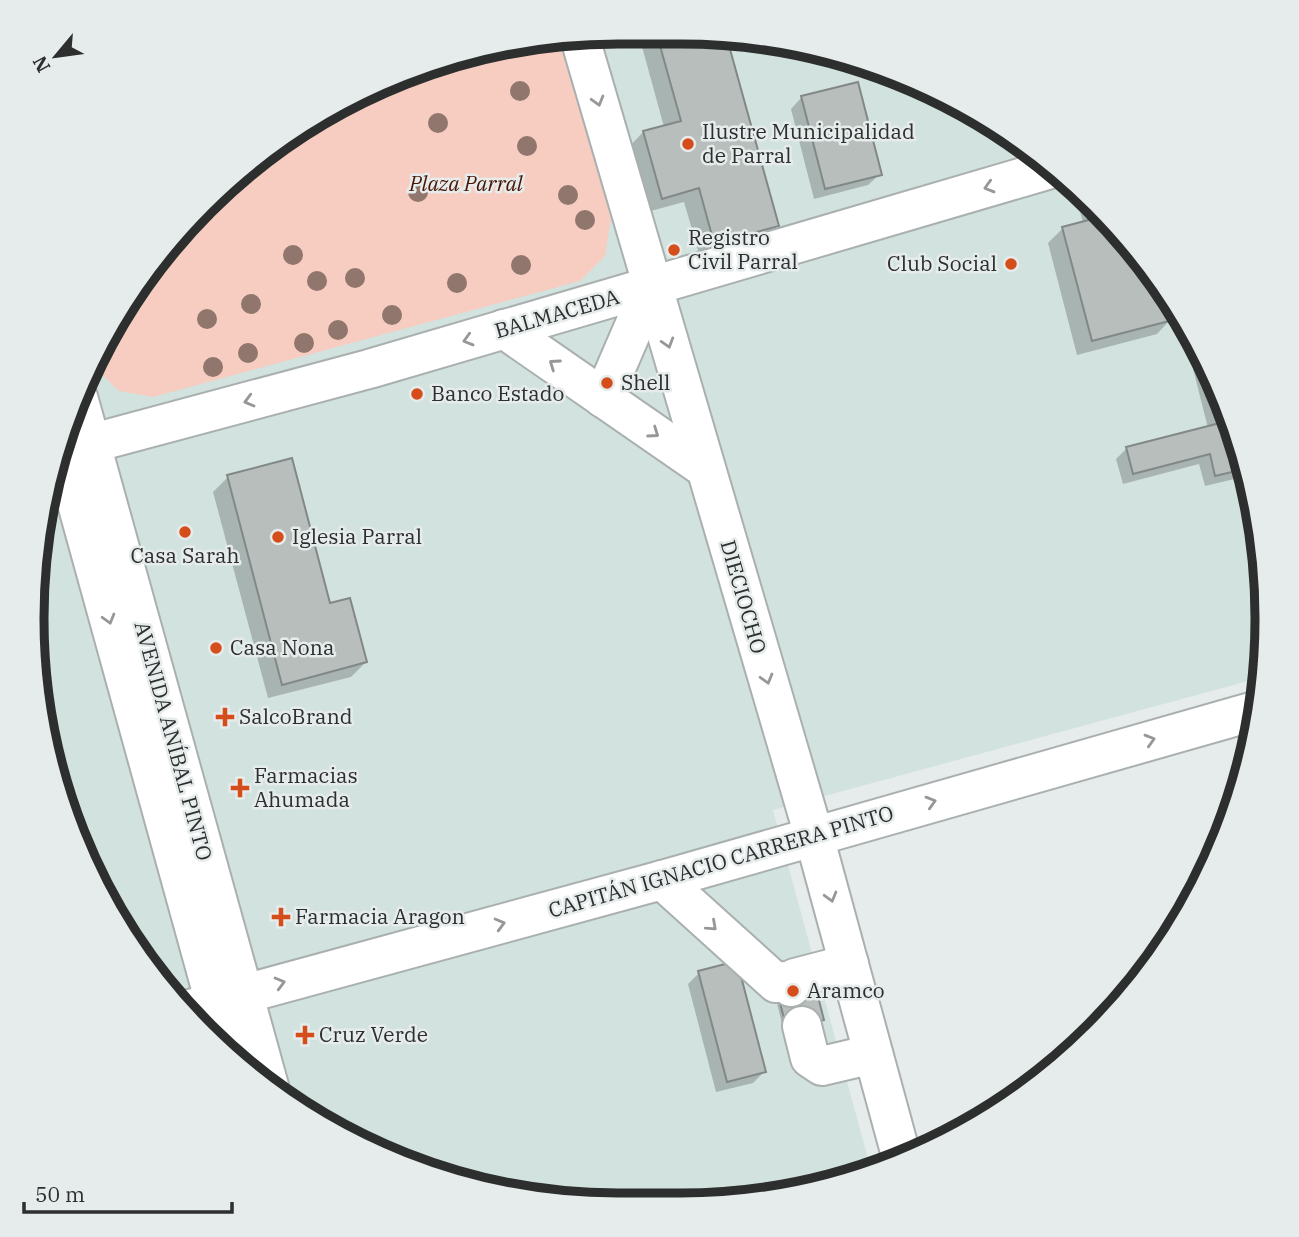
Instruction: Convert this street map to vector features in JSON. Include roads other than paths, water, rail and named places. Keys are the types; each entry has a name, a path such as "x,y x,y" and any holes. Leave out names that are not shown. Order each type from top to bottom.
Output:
{"main road":[{"name":"DIECIOCHO","path":"582,45 814,836 899,1149"},
{"name":"BALMACEDA","path":"70,448 369,369 1041,172"},
{"path":"603,398 651,287"},
{"path":"504,330 705,469"},
{"name":"AVENIDA ANÍBAL PINTO","path":"69,451 112,575 189,852 214,1002 224,1036"},
{"name":"CAPITÁN IGNACIO CARRERA PINTO","path":"214,1002 662,880 1247,712"},
{"path":"662,880 776,983 784,981 791,987 795,978 849,964"},
{"name":"AVENIDA ANÍBAL PINTO","path":"214,1002 253,1061"},
{"path":"802,1026 810,1058 822,1066 873,1054"}],"place":[{"name":"Ilustre Municipalidad de Parral","path":"688,144"},
{"name":"Registro Civil Parral","path":"674,250"},
{"name":"Club Social","path":"1011,264"},
{"name":"Shell","path":"607,383"},
{"name":"Banco Estado","path":"417,394"},
{"name":"Casa Sarah","path":"185,532"},
{"name":"Iglesia Parral","path":"278,537"},
{"name":"Casa Nona","path":"216,648"},
{"name":"SalcoBrand","path":"225,717"},
{"name":"Farmacias Ahumada","path":"240,788"},
{"name":"Farmacia Aragon","path":"281,917"},
{"name":"Aramco","path":"793,991"},
{"name":"Cruz Verde","path":"305,1035"}],"park label":[{"name":"Plaza Parral","path":"466,184"}]}
